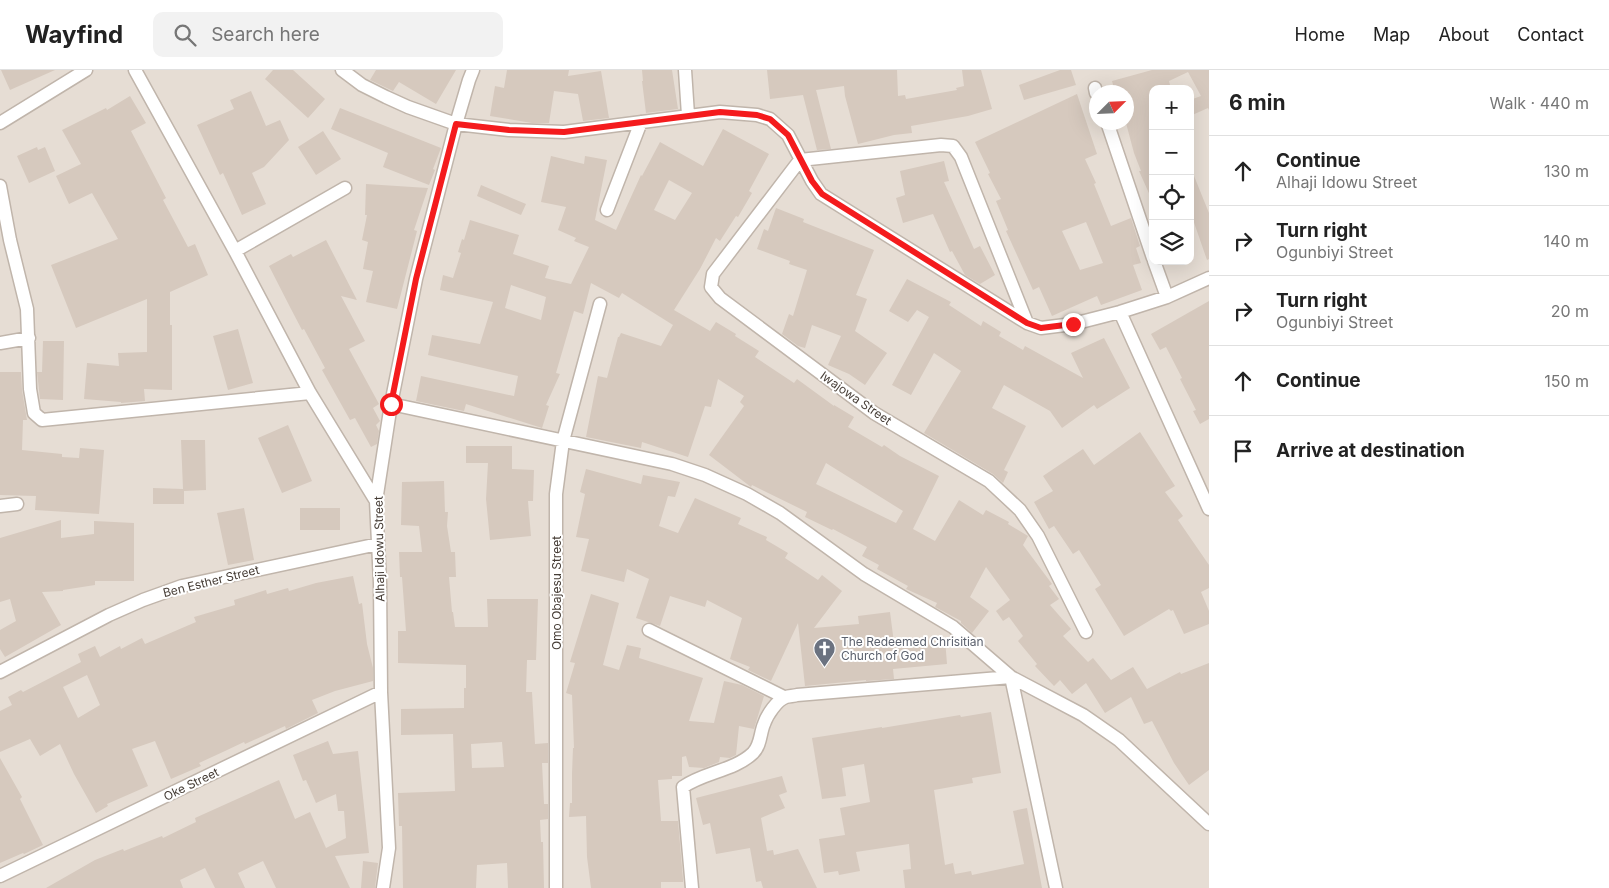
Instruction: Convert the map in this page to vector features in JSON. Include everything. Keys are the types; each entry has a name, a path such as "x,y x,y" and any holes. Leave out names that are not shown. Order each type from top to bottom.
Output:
{"street":[{"path":"0,122 86,70"},
{"path":"135,70 235,251 310,393 376,502"},
{"path":"342,70 362,85 386,97 456,124 509,130 564,132 720,112 757,115 770,119 788,135 812,181 822,194 1027,323 1041,328 1058,327 1120,312 1167,297 1209,278"},
{"name":"Alhaji Idowu Street","path":"383,888 389,848 381,692 380,583 376,502 391,404 416,279 456,124 473,70"},
{"path":"685,70 688,115"},
{"path":"607,210 641,122"},
{"path":"1109,130 1149,248"},
{"path":"800,160 941,144 953,146 961,157 1027,323"},
{"name":"Iwajowa Street","path":"800,160 713,274 711,287 720,298 874,413 989,481 1020,510 1038,536 1086,632"},
{"path":"0,186 10,240 27,308 30,338 30,389 34,414 42,420 310,393"},
{"path":"235,251 345,188"},
{"path":"1155,265 1167,297"},
{"name":"Omo Obajesu Street","path":"556,888 556,494 563,441 600,304"},
{"path":"1120,312 1209,509"},
{"path":"0,343 30,338"},
{"path":"391,404 672,464 705,475 747,494 780,513 872,578 953,627 1012,677 1083,715 1119,740 1209,824"},
{"path":"0,506 17,504"},
{"name":"Ben Esther Street","path":"0,672 109,615 182,586 378,544"},
{"path":"649,630 784,697 1012,677"},
{"path":"1012,677 1056,888"},
{"name":"Oke Street","path":"0,876 381,692"},
{"path":"692,888 683,787 722,771 754,752 760,741 764,723 772,710 784,697"}],"shaded area":[{"path":"0,70 1209,70 1209,888 0,888"}],"building":[{"path":"1,70 55,70 10,90"},
{"path":"273,70 293,70 325,99 308,118 265,79"},
{"path":"376,70 456,70 436,104 399,82 393,91 370,80"},
{"path":"507,70 569,70 568,76 601,71 609,118 583,121 578,94 554,91 549,123 532,123 490,116 495,86 504,88"},
{"path":"642,70 672,70 678,109 646,113"},
{"path":"767,70 897,70 898,96 905,95 906,99 957,90 956,88 964,86 962,70 981,70 992,109 968,116 911,126 912,133 894,135 858,144 844,86 816,90 831,149 817,150 803,95 770,99"},
{"path":"1060,70 1071,70 1076,85 1024,100 1019,85"},
{"path":"1152,70 1209,70 1209,110 1208,108 1194,114 1194,99 1201,96 1188,72 1169,81 1170,85 1149,85 1149,193 1139,171 1141,171 1128,130 1134,130 1134,85 1113,85 1112,81"},
{"path":"251,91 266,126 280,120 289,140 264,167 252,173 266,204 242,215 223,173 220,175 197,125 234,109 230,100"},
{"path":"1077,94 1097,154 1085,159 1096,183 1094,184 1111,226 1131,218 1140,246 1136,248 1141,263 1133,265 1142,290 1101,305 1097,296 1052,316 1039,287 1033,290 1006,231 1008,230 996,201 1001,199 988,174 990,173 975,142","holes":["1086,222 1103,263 1080,270 1062,231"]},
{"path":"130,96 146,123 131,131 166,198 163,200 188,247 195,244 208,275 170,292 172,390 144,389 145,401 121,403 84,399 87,363 119,366 118,353 147,352 147,299 76,328 51,265 118,239 92,193 69,204 56,176 81,164 62,130 106,108 107,110"},
{"path":"340,108 441,148 429,185 383,167 388,153 331,129"},
{"path":"723,129 769,154 749,191 752,193 738,217 736,216 720,241 716,238 700,269 674,310 710,331 716,322 736,334 735,336 759,351 755,357 794,383 797,379 834,406 854,417 848,427 939,476 913,529 935,541 959,500 983,515 986,510 1009,522 1008,524 1028,536 1023,545 1052,584 1049,586 1059,599 1050,605 1071,629 1063,636 1088,662 1093,658 1111,680 1133,667 1147,689 1180,672 1181,674 1209,663 1209,770 1189,785 1174,763 1152,721 1144,724 1131,697 1105,713 1086,683 1072,694 1060,680 1054,686 1035,666 1037,664 1018,641 1023,636 1009,617 1003,621 996,611 1010,600 986,567 970,597 989,611 972,633 961,621 935,607 937,603 906,589 908,586 877,569 879,565 862,556 867,547 805,517 807,512 752,485 751,487 709,455 744,406 740,402 744,396 718,379 711,407 705,406 688,457 642,442 641,448 586,437 598,376 607,378 618,337 621,333 661,346 673,325 622,293 619,298 591,283 583,314 574,311 556,373 560,374 546,405 549,406 542,428 466,404 464,411 416,401 421,376 514,396 518,376 428,355 432,335 480,344 493,302 440,290 443,275 453,278 461,253 458,252 470,220 519,235 513,254 549,266 545,278 571,284 589,247 574,241 576,238 558,230 566,207 541,202 551,156 584,164 585,156 607,160 595,220 616,230 641,175 660,142 703,166","holes":["669,180 692,193 675,220 654,210","511,285 546,297 541,320 505,308","826,463 903,511 896,523 816,484"]},
{"path":"323,131 341,159 316,175 298,147"},
{"path":"37,147 38,150 45,147 55,171 29,183 17,156"},
{"path":"944,161 949,181 944,182 974,249 980,246 995,275 980,284 965,275 952,251 950,252 933,214 903,223 896,198 905,195 900,171"},
{"path":"1194,176 1209,213 1209,259 1207,260 1194,223"},
{"path":"366,184 428,188 414,230 417,231 397,309 366,302 373,271 363,269 368,242 362,240 367,215 365,215"},
{"path":"481,185 526,204 521,215 477,196"},
{"path":"776,208 804,219 803,222 874,250 856,295 867,299 855,331 887,353 865,385 849,374 828,365 841,336 812,325 805,348 798,346 782,334 789,314 793,316 807,270 789,264 790,261 757,249 764,229 768,231"},
{"path":"326,240 357,300 341,296 365,341 349,349 379,404 373,408 380,421 376,425 379,431 377,444 371,447 355,418 350,420 322,370 325,368 304,329 302,330 269,266 291,254 293,257"},
{"path":"907,279 951,302 949,305 981,326 983,321 1001,332 999,336 1023,350 1025,346 1083,378 1071,353 1104,338 1130,388 1097,409 1094,405 1062,428 1050,411 1004,385 992,408 1026,426 1004,470 1008,472 1003,483 993,474 924,433 961,371 934,353 911,395 892,385 929,317 917,310 908,322 889,311"},
{"path":"1209,301 1209,419 1200,424 1193,411 1196,410 1180,379 1182,378 1166,347 1160,350 1151,334"},
{"path":"238,329 253,383 228,390 213,336"},
{"path":"43,341 64,341 63,400 40,399 37,372 42,372"},
{"path":"0,372 21,372 27,420 23,420 22,450 62,454 62,457 79,458 80,448 104,450 99,514 35,510 36,496 0,495"},
{"path":"288,425 312,481 282,493 258,438"},
{"path":"1140,432 1175,486 1165,492 1183,516 1178,520 1209,565 1209,588 1201,592 1209,611 1209,624 1184,634 1173,610 1169,609 1124,636 1095,589 1101,585 1079,550 1073,554 1054,526 1049,529 1034,502 1053,491 1043,476 1083,449 1094,465"},
{"path":"181,440 205,440 206,490 184,491 184,504 153,504 153,488 183,489"},
{"path":"466,446 512,446 512,469 534,470 533,501 528,501 531,536 490,540 486,499 488,463 466,463"},
{"path":"586,469 641,484 643,475 680,482 675,497 668,496 659,526 678,533 695,498 741,518 738,524 767,537 766,540 788,553 785,558 818,580 822,575 842,591 814,628 859,624 858,616 890,612 894,643 945,639 947,664 893,669 894,679 805,686 798,623 771,681 748,670 750,667 730,659 742,618 707,600 705,607 670,596 660,626 636,618 649,579 627,569 624,582 581,571 589,539 576,537 585,494 580,492"},
{"path":"444,481 445,512 448,512 447,526 451,552 455,552 456,577 449,577 455,627 488,627 487,599 538,599 536,660 527,660 526,692 532,692 535,744 548,743 548,763 542,763 544,804 548,804 548,819 540,820 541,842 543,842 544,888 508,888 507,863 477,865 476,888 403,888 402,826 399,826 398,793 455,791 453,734 401,735 401,709 464,708 466,665 398,663 398,631 406,631 399,552 422,552 419,526 401,525 402,482","holes":["502,742 504,767 472,768 471,744"]},
{"path":"244,508 254,560 228,565 217,513"},
{"path":"300,508 340,508 340,530 300,530"},
{"path":"61,520 61,538 94,534 94,521 134,523 134,581 95,581 95,585 63,591 42,592 61,625 5,657 0,649 0,630 16,621 10,599 0,602 0,538"},
{"path":"353,576 359,604 362,603 367,644 373,668 373,681 335,691 312,700 318,713 286,729 285,726 245,744 244,742 199,763 201,766 171,779 155,741 132,749 148,786 107,804 108,806 96,813 60,744 40,756 30,739 0,752 0,711 12,705 8,697 21,690 23,692 81,662 78,654 95,646 100,657 120,646 121,649 142,638 145,644 196,622 194,617 235,605 234,600 266,590 267,594 288,588 289,591 316,583","holes":["87,675 100,705 78,718 63,687"]},
{"path":"591,594 619,603 603,665 619,670 627,645 641,648 639,658 703,678 689,721 714,723 724,681 742,685 764,696 754,729 739,726 736,755 730,758 720,757 719,762 704,768 689,767 686,756 682,757 682,776 672,776 672,779 658,780 661,821 678,821 683,882 661,882 661,888 591,888 587,857 586,816 569,817 570,803 572,803 574,748 572,695 566,693 575,663 570,662"},
{"path":"991,712 1001,773 972,778 973,783 934,790 945,865 953,863 955,874 971,871 972,875 1024,864 1013,811 1027,808 1042,888 905,888 903,870 911,869 909,844 856,852 860,871 839,875 838,871 824,873 819,839 845,835 840,808 870,802 864,764 842,768 846,796 822,799 812,738"},
{"path":"328,741 333,754 358,751 369,853 335,856 350,888 276,888 263,861 238,873 245,888 215,888 205,868 180,880 183,888 46,888 95,860 162,836 163,838 196,822 195,818 279,780 295,819 310,812 326,848 346,838 344,811 338,811 336,794 316,803 306,780 303,781 293,755"},
{"path":"0,758 22,797 20,799 43,845 0,863"},
{"path":"782,776 787,792 779,795 785,808 761,818 767,851 773,850 774,855 798,849 817,888 763,888 761,881 756,882 750,848 716,854 710,823 703,825 696,798"},
{"path":"363,861 378,863 375,888 361,888"}],"place":[{"name":"The Redeemed Chrisitian Church of God","path":"825,667"}],"route":[{"path":"391,404 416,279 456,124 509,130 564,132 720,112 757,115 770,119 788,135 812,181 822,194 1027,323 1041,328 1073,324"}]}
